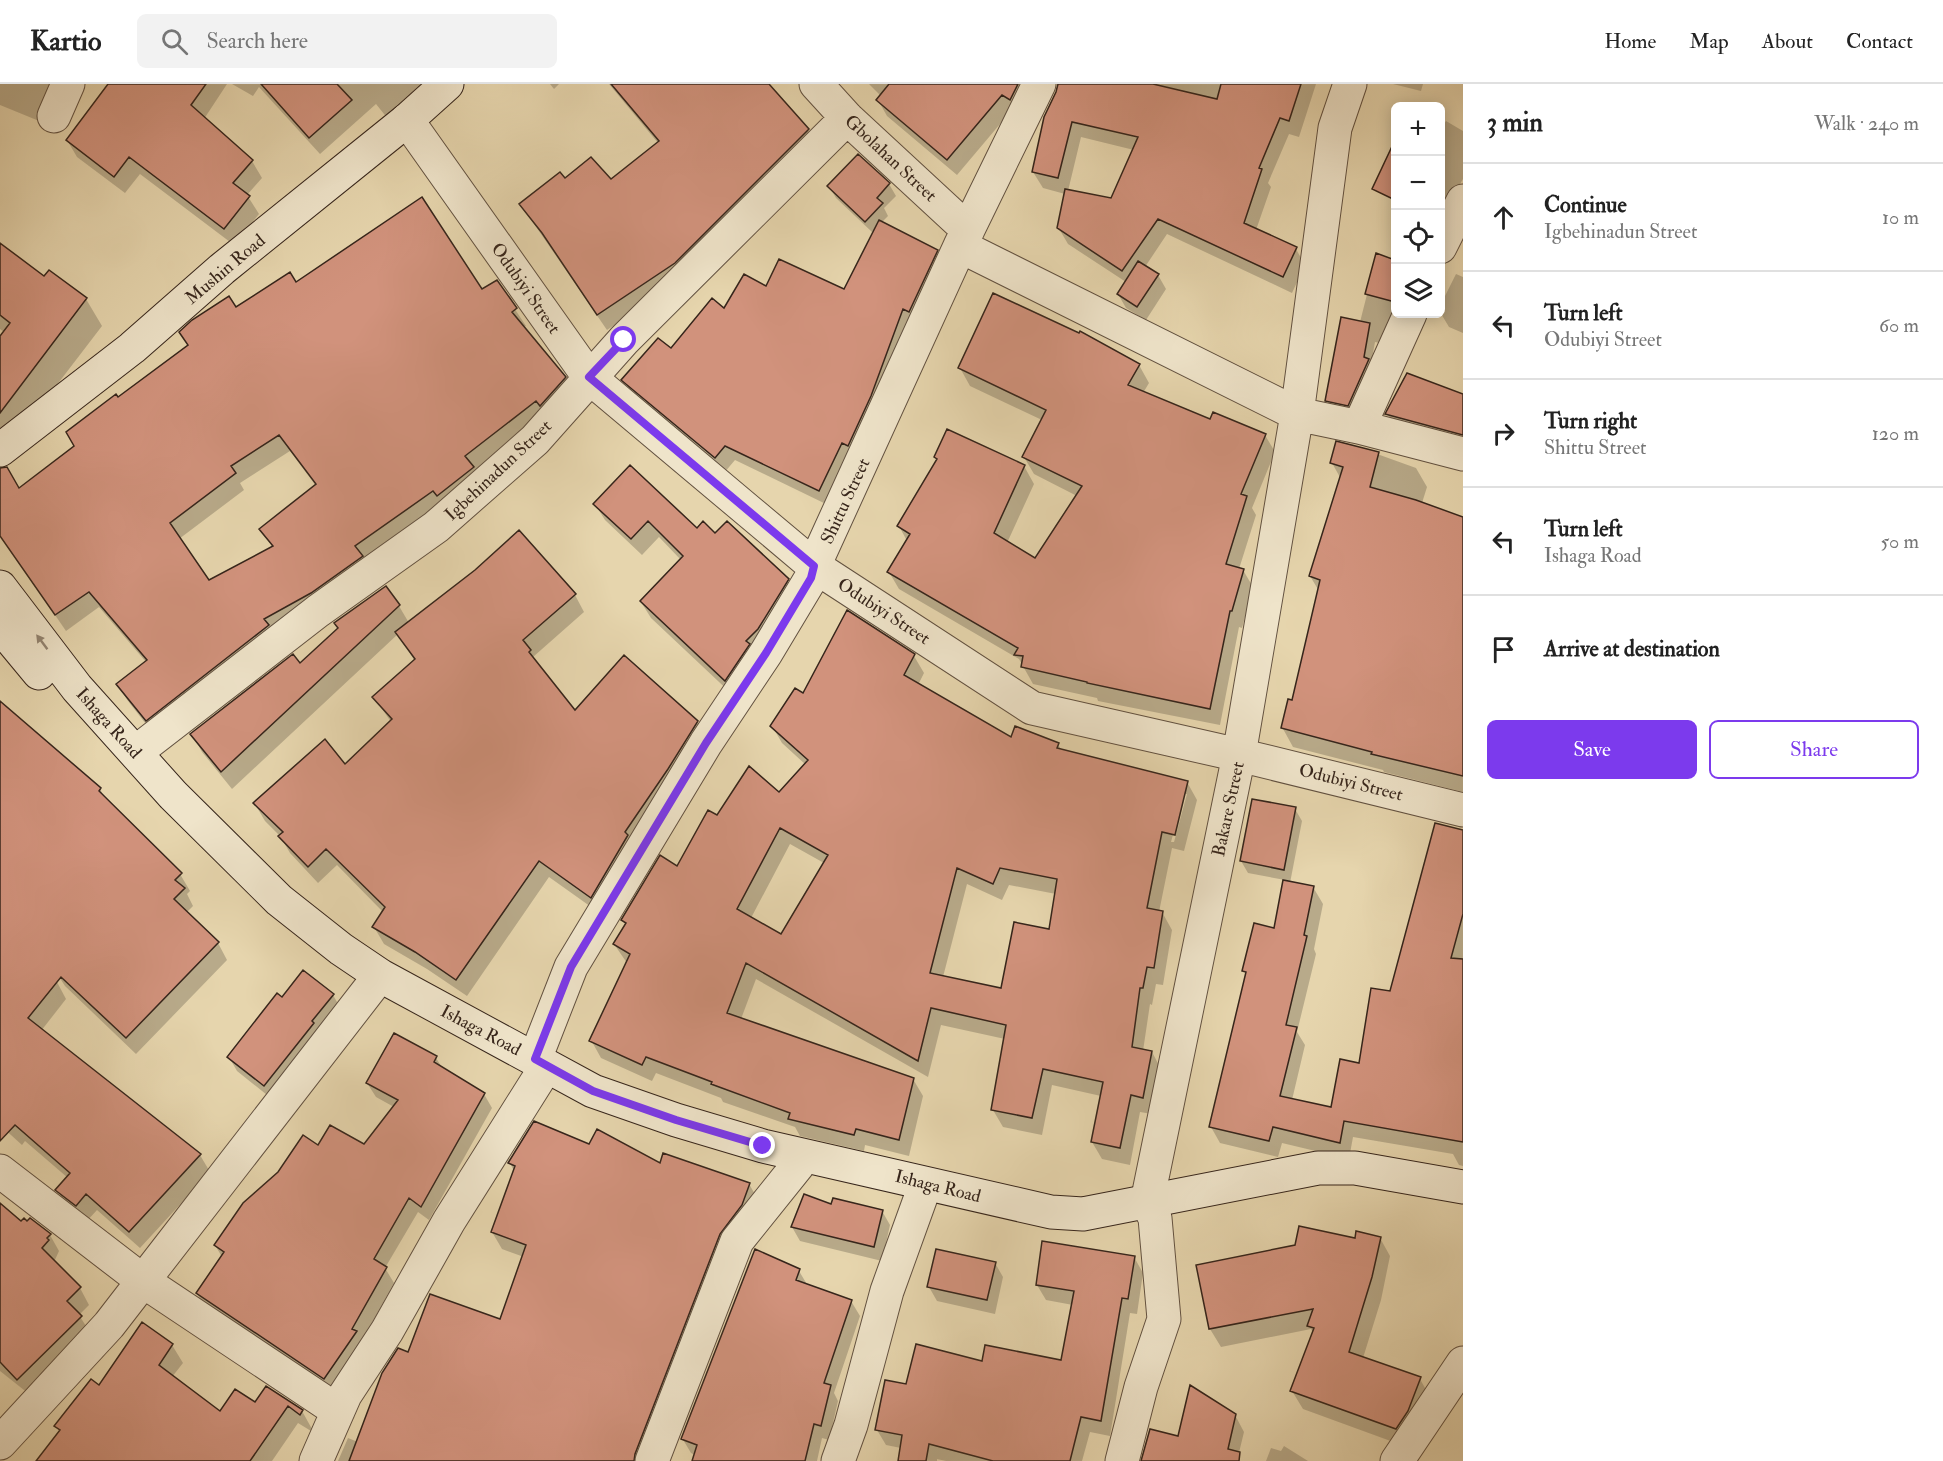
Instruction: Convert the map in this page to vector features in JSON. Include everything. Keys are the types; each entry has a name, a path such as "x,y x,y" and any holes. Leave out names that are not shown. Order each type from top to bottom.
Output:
{"street":[{"path":"54,116 68,84"},
{"name":"Mushin Road","path":"0,450 132,348 222,269 407,120 447,84"},
{"name":"Gbolahan Street","path":"816,84 964,238 1297,414 1359,427 1463,454"},
{"name":"Shittu Street","path":"316,1461 345,1395 387,1331 537,1069 571,967 706,743 766,653 811,578 814,566 964,238 1039,84"},
{"name":"Bakare Street","path":"1122,1461 1141,1387 1164,1319 1151,1210 1239,755 1297,414 1335,128 1350,84"},
{"name":"Igbehinadun Street","path":"136,752 318,611 436,527 535,440 589,377 632,332 847,118"},
{"name":"Odubiyi Street","path":"407,120 589,377 814,566 1032,708 1239,755 1463,810"},
{"path":"1445,237 1463,201"},
{"path":"1359,427 1408,318"},
{"name":"Ishaga Road","path":"0,587 77,688 173,795 271,892 341,949 381,976 537,1069 676,1120 763,1146 1051,1212 1083,1214 1206,1209 1271,1193 1329,1184 1399,1189 1463,1203"},
{"name":"Ishaga Road","path":"0,626 36,670 158,799 251,892 371,987 399,1004 472,1040 660,1129 922,1194 975,1211 1070,1226 1112,1228 1151,1210 1318,1168 1356,1168 1463,1187"},
{"path":"0,1443 109,1325 371,987"},
{"path":"652,1461 737,1241 798,1165"},
{"path":"0,1171 143,1281 338,1411"},
{"path":"838,1461 851,1425 886,1291 922,1194"},
{"path":"1397,1461 1463,1363"}],"building":[{"path":"108,84 206,84 191,105 253,160 233,183 250,196 224,229 129,157 114,177 66,140"},
{"path":"261,84 337,84 352,100 309,138"},
{"path":"611,84 769,84 809,129 675,263 597,315 542,233 519,204 560,172 565,178 591,157 611,179 659,141"},
{"path":"889,84 1018,84 1010,100 1002,95 947,160 876,100"},
{"path":"1058,84 1153,84 1217,99 1221,84 1301,84 1289,121 1280,118 1259,168 1262,169 1244,223 1297,247 1283,277 1158,219 1122,271 1057,228 1065,189 1111,198 1138,137 1072,122 1058,178 1032,172 1044,117"},
{"path":"1391,149 1391,198 1372,189"},
{"path":"858,154 890,183 877,198 883,203 865,222 827,186"},
{"path":"422,197 482,289 497,280 517,308 512,312 566,377 540,406 536,401 465,456 474,467 437,496 433,491 355,546 363,556 311,593 264,619 269,625 146,721 116,684 147,660 89,592 55,615 0,536 0,468 7,467 19,488 74,446 66,432 116,394 118,397 188,345 179,332 192,320 229,296 236,307 290,272 296,282","holes":["279,435 316,484 259,529 273,546 209,580 170,523 236,473 231,466"]},
{"path":"879,220 938,250 909,312 903,309 871,396 848,446 842,443 819,491 725,446 715,458 621,380 658,338 671,348 712,298 724,308 744,274 766,286 779,259 844,289"},
{"path":"0,243 44,276 49,270 87,298 0,413 0,336 10,323 0,315"},
{"path":"1376,253 1391,259 1391,301 1365,294"},
{"path":"1138,261 1159,274 1137,307 1117,294"},
{"path":"993,293 1079,333 1080,331 1140,364 1128,385 1210,419 1213,412 1266,434 1241,494 1247,496 1226,564 1244,569 1232,611 1230,611 1210,709 1021,667 1023,656 1014,655 1018,648 887,572 910,534 897,526 937,459 934,457 947,429 1025,465 994,533 1035,558 1082,486 1022,457 1046,410 958,368"},
{"path":"1341,317 1370,323 1364,357 1369,359 1348,406 1325,401"},
{"path":"1407,373 1463,394 1463,435 1385,414"},
{"path":"1336,441 1379,452 1370,487 1463,517 1463,776 1371,754 1372,752 1281,728 1288,699 1292,700 1320,580 1309,576 1343,467 1330,463"},
{"path":"630,465 697,528 703,521 715,533 727,521 789,579 758,629 746,641 750,644 725,681 640,601 683,556 648,521 631,539 593,504"},
{"path":"519,530 576,594 523,640 531,650 529,652 575,710 624,655 698,721 625,832 628,835 591,898 539,861 456,980 415,952 372,927 385,907 326,849 308,867 278,836 283,832 253,803 325,739 345,764 392,719 372,697 415,659 395,632 475,570"},
{"path":"386,586 400,605 221,772 190,734 293,654 300,663 338,628 334,623"},
{"path":"847,610 915,654 904,675 1011,737 1015,726 1059,743 1057,748 1188,781 1175,835 1162,832 1147,908 1163,911 1154,968 1147,967 1143,988 1140,988 1132,1047 1152,1051 1143,1098 1131,1095 1120,1148 1091,1142 1103,1082 1043,1069 1032,1118 991,1110 1006,1025 931,1008 918,1061 746,963 727,1013 914,1078 899,1140 856,1129 854,1135 788,1119 790,1113 711,1084 712,1082 646,1057 642,1065 589,1041 630,954 613,944 626,923 621,920 660,855 677,866 708,810 717,815 749,766 779,792 808,760 770,726 795,688 803,693","holes":["780,828 828,855 781,934 737,909","957,868 993,884 1000,868 1057,879 1049,929 1014,922 1001,988 930,973"]},
{"path":"0,701 101,788 99,791 182,873 175,880 185,888 174,899 219,942 126,1038 61,977 28,1018 201,1154 129,1232 86,1194 76,1206 55,1190 70,1173 15,1125 0,1141"},
{"path":"1252,799 1296,807 1284,870 1240,861"},
{"path":"1435,823 1463,830 1463,914 1451,958 1463,959 1463,1142 1344,1121 1340,1143 1273,1127 1269,1141 1209,1127 1246,972 1242,971 1254,923 1274,928 1283,880 1314,886 1304,935 1307,936 1286,1025 1297,1027 1280,1096 1331,1107 1340,1059 1359,1063 1371,988 1390,991"},
{"path":"303,970 334,994 264,1086 227,1057 277,993 282,997"},
{"path":"394,1033 437,1056 434,1062 485,1093 421,1207 409,1198 374,1259 387,1267 352,1329 357,1331 324,1379 196,1293 224,1252 214,1245 243,1203 278,1172 303,1135 318,1145 330,1125 364,1144 398,1100 366,1083"},
{"path":"534,1121 589,1144 597,1129 660,1163 663,1153 750,1183 742,1205 720,1234 634,1461 349,1461 382,1373 398,1348 408,1352 430,1294 500,1319 526,1245 491,1232 515,1166 508,1163"},
{"path":"804,1194 831,1204 833,1198 883,1210 874,1247 791,1227"},
{"path":"0,1203 21,1221 24,1218 27,1221 30,1218 51,1234 42,1248 81,1287 67,1301 82,1316 17,1380 0,1362"},
{"path":"1299,1226 1355,1238 1356,1231 1381,1237 1372,1277 1349,1352 1421,1377 1408,1411 1396,1429 1290,1391 1314,1328 1307,1326 1313,1309 1209,1329 1196,1265 1295,1245"},
{"path":"1042,1241 1135,1256 1128,1299 1122,1298 1101,1421 1081,1417 1070,1461 993,1461 929,1444 926,1461 898,1461 902,1435 875,1430 885,1380 906,1384 916,1344 982,1361 985,1345 1061,1360 1074,1291 1036,1285"},
{"path":"755,1249 800,1269 796,1280 852,1300 824,1383 831,1385 821,1426 814,1424 805,1461 692,1461 697,1445 681,1439"},
{"path":"936,1249 996,1262 987,1300 927,1287"},
{"path":"142,1322 173,1344 159,1365 220,1411 235,1389 255,1402 266,1386 303,1410 300,1415 288,1406 250,1461 36,1461 60,1430 54,1426 91,1379 99,1385"},
{"path":"1190,1385 1236,1414 1228,1449 1240,1452 1239,1461 1141,1461 1150,1429 1178,1436"}],"route":[{"path":"624,340 589,377 814,566 811,578 766,653 706,743 571,967 535,1059 593,1091 676,1120 763,1146"}]}
